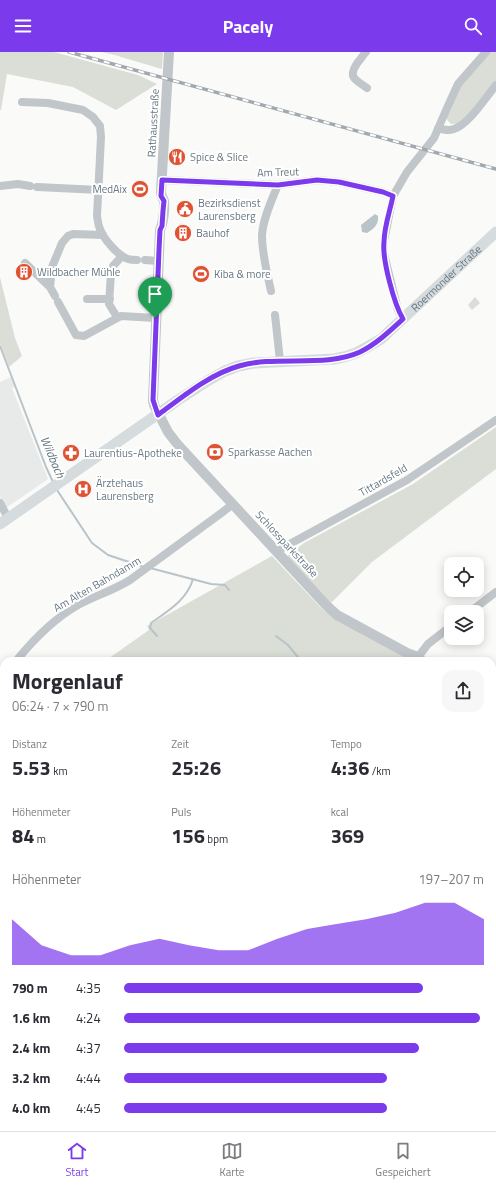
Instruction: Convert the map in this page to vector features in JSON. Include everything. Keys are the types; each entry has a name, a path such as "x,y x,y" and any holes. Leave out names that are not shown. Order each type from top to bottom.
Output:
{"main road":[{"name":"Roermonder Straße","path":"4,521 209,380 225,372 238,366 254,363 322,360 346,357 360,352 381,339 496,232"}],"street":[{"name":"Rathausstraße","path":"158,415 153,400 155,318 160,230 156,221 156,211 157,200 161,196 169,52"},
{"path":"403,319 398,310 384,254 384,241 393,196 407,172 434,138 458,84 486,52"},
{"path":"363,53 352,70 356,79 367,88"},
{"path":"438,128 446,131 461,126 473,114 496,85"},
{"path":"22,102 48,103 82,110 93,117 100,126 102,137 97,216 100,230 122,256 126,258 158,261"},
{"name":"Am Treut","path":"162,180 278,185 317,180 339,182 383,192 393,196"},
{"path":"0,186 18,184 99,190"},
{"path":"271,291 265,262 262,234 268,209 278,185"},
{"path":"50,287 52,267 62,243 68,236 73,234 103,235"},
{"path":"117,317 110,304 111,273 114,266 122,256"},
{"path":"25,264 50,287 76,335 84,336 121,316 155,318"},
{"path":"87,299 110,299"},
{"path":"275,315 280,361"},
{"name":"Schlossparkstraße","path":"158,415 171,436 326,605 337,615 416,657"},
{"name":"Tittardsfeld","path":"276,551 407,480 496,420"},
{"path":"0,503 4,521"},
{"name":"Am Alten Bahndamm","path":"19,657 30,644 65,613 120,586 154,563 233,504"},
{"path":"479,605 496,592"},
{"path":"421,657 424,648 444,631"}],"shaded area":[{"path":"0,52 54,52 138,75 157,84 116,110 73,87 7,74 0,110"},
{"path":"102,52 163,52 162,69 119,56"},
{"path":"489,52 496,52 496,80 471,111 457,124 451,124 446,117 461,85"},
{"path":"375,214 378,216 376,226 367,233 362,232 361,225"},
{"path":"0,277 15,338 22,356 9,367 0,343"},
{"path":"475,297 480,303 472,310 468,305"},
{"path":"11,377 15,387 12,388 48,479 6,508 0,496 0,382"},
{"path":"496,427 496,469 372,562 330,604 286,557 304,543 413,484"},
{"path":"272,556 322,609 335,618 407,657 111,657 149,630 147,626"}],"waterway":[{"name":"Wildbach","path":"0,346 53,482"},
{"name":"Wildbach","path":"57,490 92,543 108,555 144,567"},
{"name":"Wildbach","path":"150,568 211,584 225,585 229,590"},
{"path":"157,636 150,628 151,623 182,599 193,579"},
{"name":"Wildbach","path":"276,636 288,645 298,657"}],"railway":[{"path":"69,52 496,169"}],"place":[{"name":"Spice & Slice","path":"177,157"},
{"name":"MedAix","path":"140,189"},
{"name":"Bezirksdienst Laurensberg","path":"185,209"},
{"name":"Bauhof","path":"183,233"},
{"name":"Wildbacher Mühle","path":"24,272"},
{"name":"Kiba & more","path":"201,274"},
{"name":"Sparkasse Aachen","path":"215,452"},
{"name":"Laurentius-Apotheke","path":"71,453"},
{"name":"Ärztehaus Laurensberg","path":"83,489"}],"route":[{"path":"162,180 278,185 317,180 339,182 383,192 393,196 384,241 384,254 398,310 403,319 381,339 360,352 334,359 269,361 238,366 209,380 158,415 153,400 155,318 160,230 162,226 164,201 161,196 162,180"}]}
